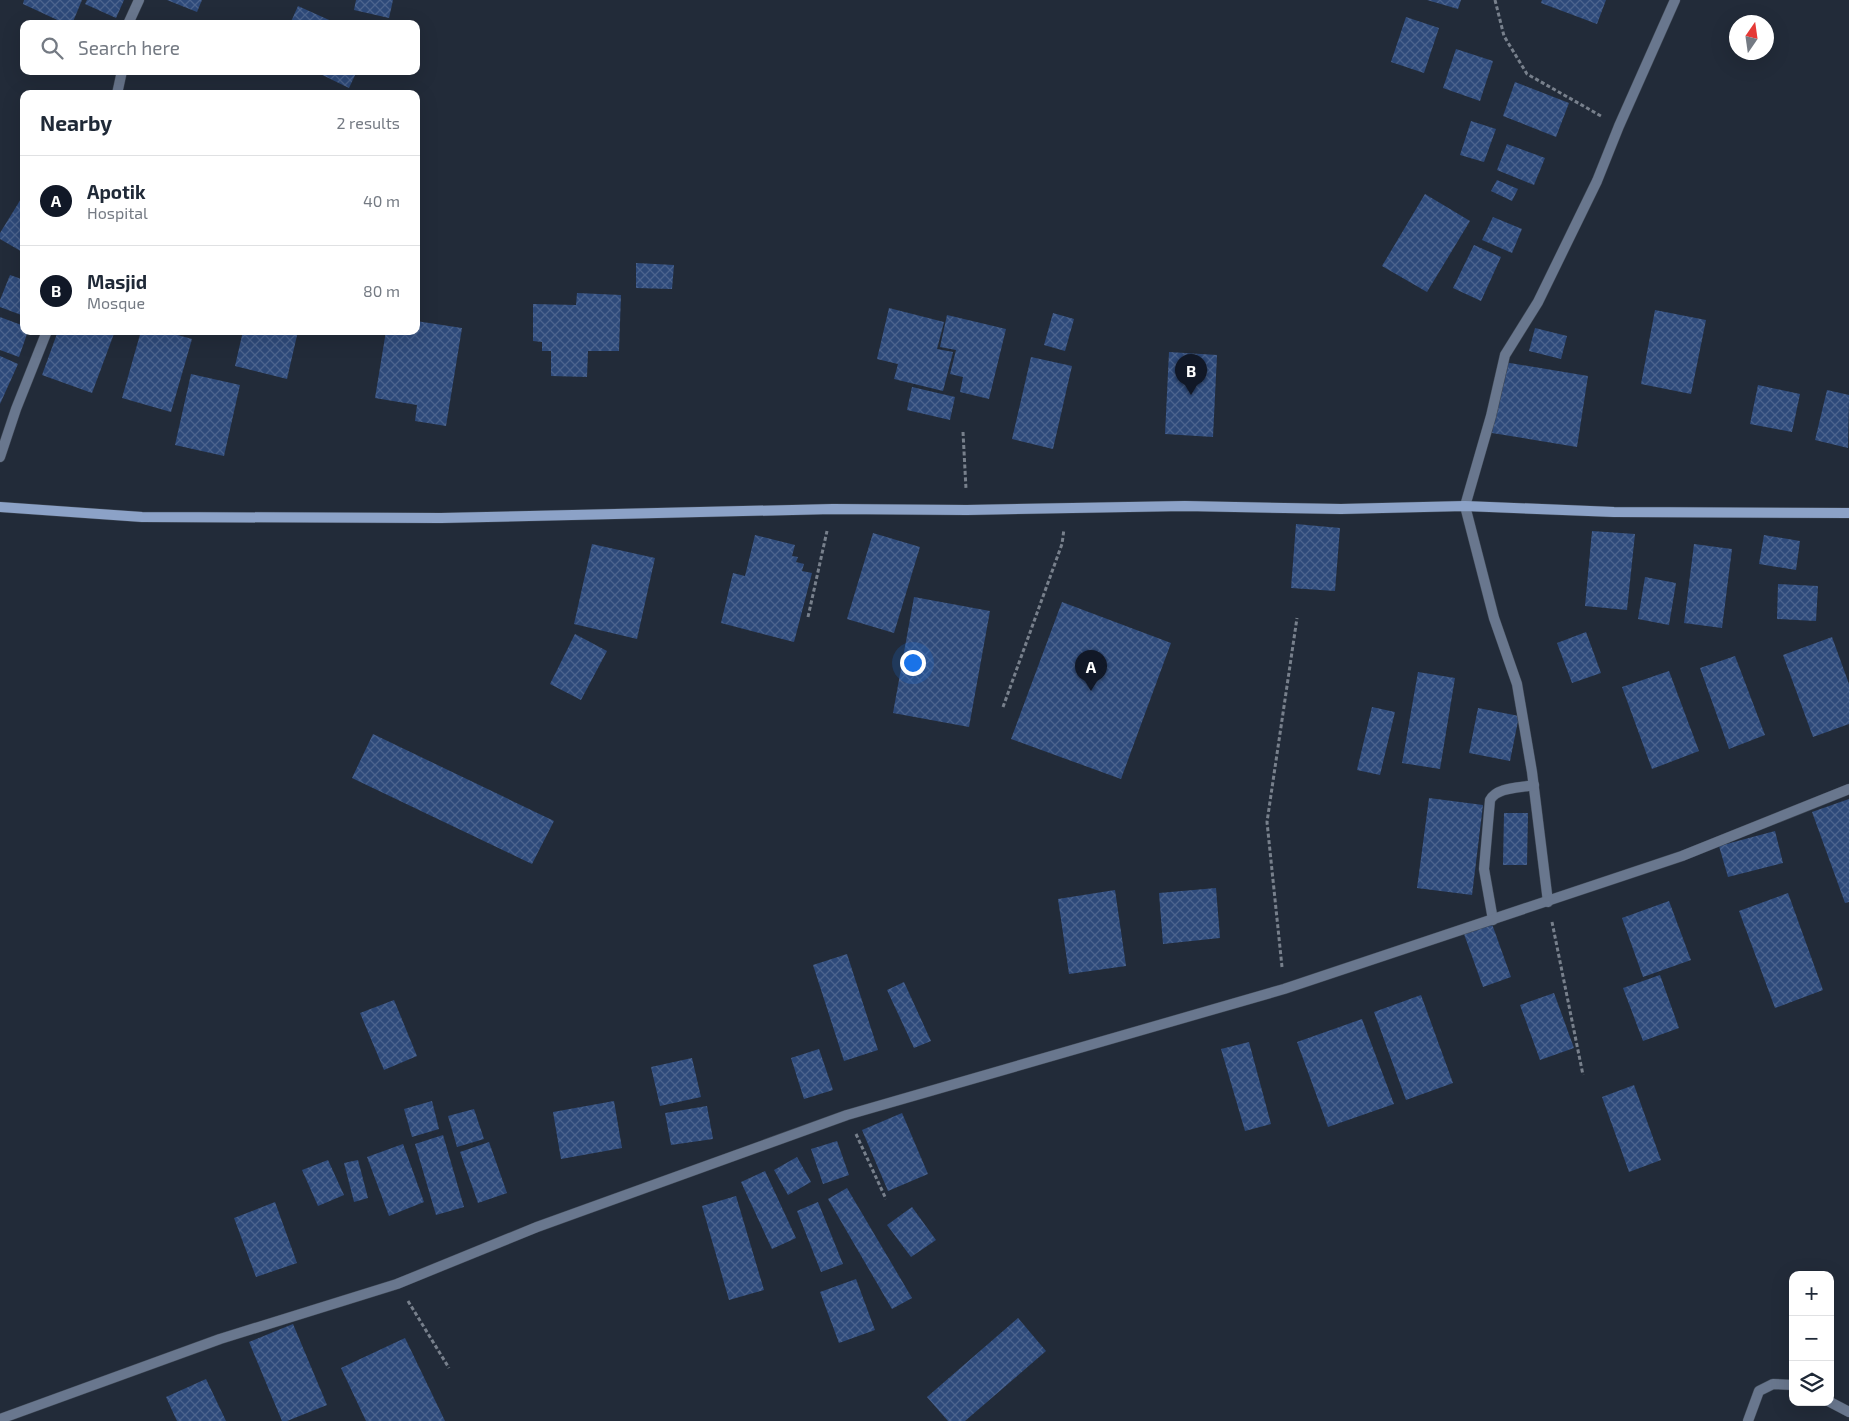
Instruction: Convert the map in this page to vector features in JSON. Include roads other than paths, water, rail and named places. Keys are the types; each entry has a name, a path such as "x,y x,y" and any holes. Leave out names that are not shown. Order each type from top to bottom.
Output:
{"street":[{"path":"130,20 138,0"},
{"path":"1548,902 1534,785 1517,684 1494,618 1465,506 1505,355 1538,302 1597,181 1618,126 1675,0"},
{"path":"118,90 121,75"},
{"path":"0,457 16,409 46,335"},
{"path":"0,507 142,517 441,518 832,509 966,510 1185,506 1341,509 1465,506 1614,512 1849,514"},
{"path":"1493,920 1484,869 1490,800 1494,794 1500,791 1534,785"},
{"path":"0,1419 220,1339 397,1284 537,1227 847,1115 1284,989 1682,856 1849,789"},
{"path":"1748,1421 1759,1391 1773,1384 1789,1385"},
{"path":"1834,1404 1849,1412"}],"place":[{"name":"Masjid","path":"1191,395"},
{"name":"Apotik","path":"1091,691"}]}
